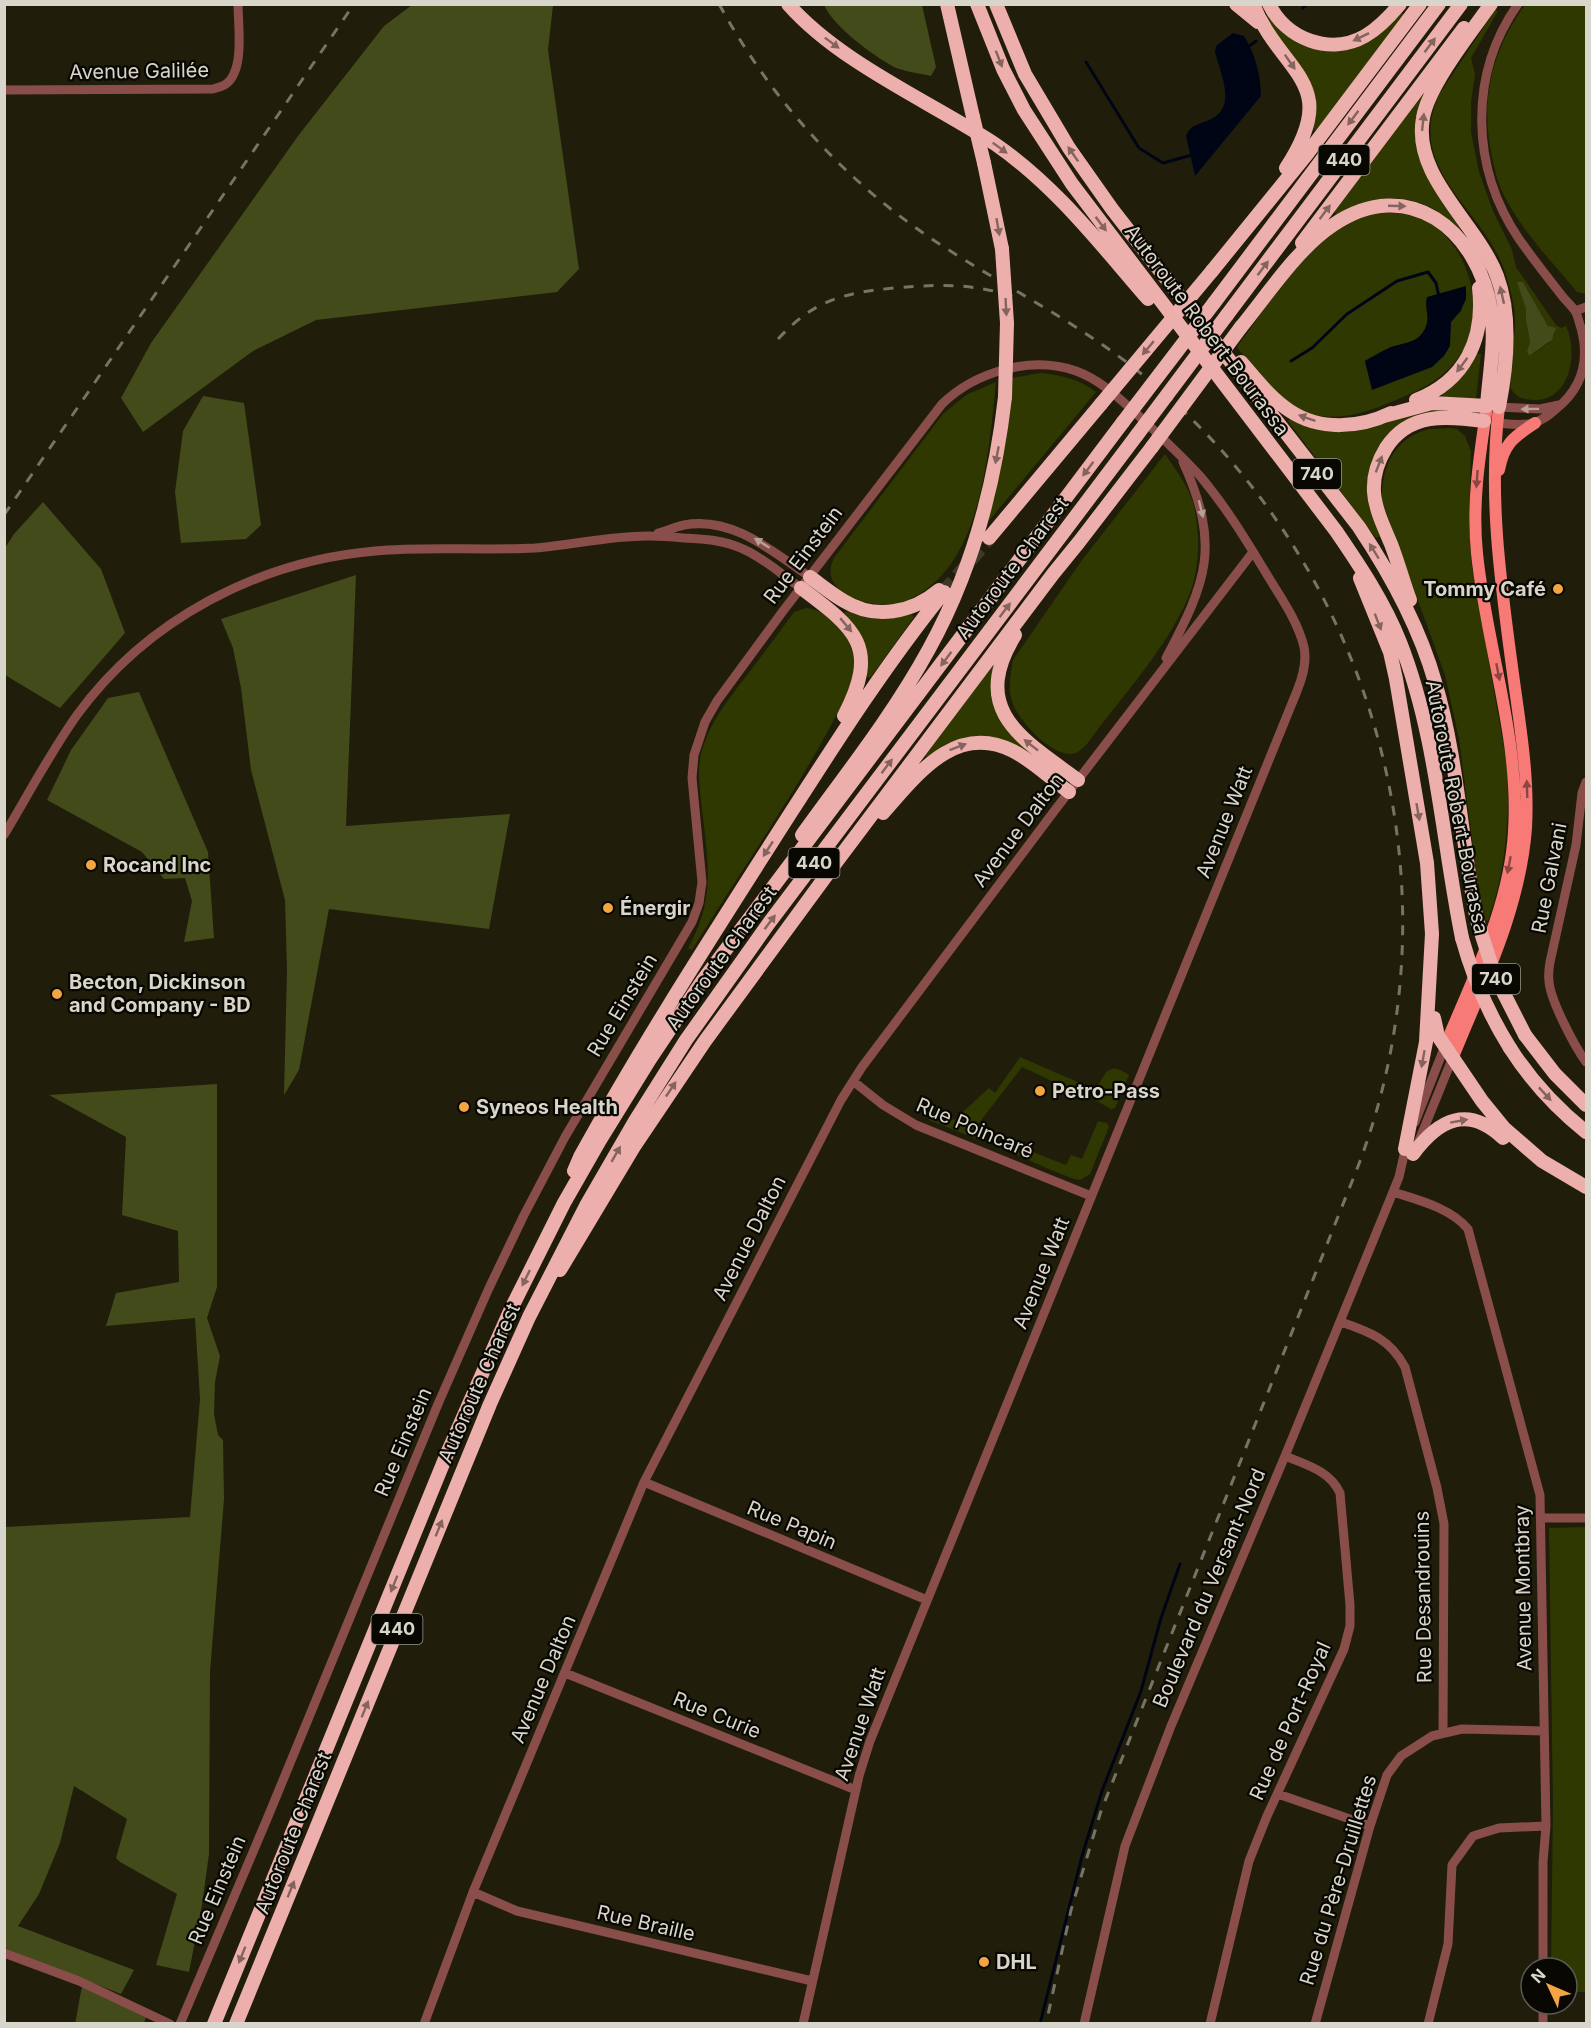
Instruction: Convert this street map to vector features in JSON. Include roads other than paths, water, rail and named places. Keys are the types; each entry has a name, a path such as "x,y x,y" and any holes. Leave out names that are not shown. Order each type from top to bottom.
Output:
{"highway":[{"path":"788,4 814,29 848,55 996,145 1053,192 1222,383"},
{"path":"703,980 736,926 890,711 929,648 953,598 979,530 995,464 1005,397 1007,323 1002,249 947,4"},
{"name":"Autoroute Robert-Bourassa","path":"977,4 1003,69 1024,111 1048,149 1222,383 1336,531 1372,585 1400,641 1411,675 1429,747 1451,886 1462,938 1480,993 1510,1048 1537,1085 1554,1104 1587,1132"},
{"name":"Autoroute Robert-Bourassa","path":"996,4 1025,74 1069,148 1112,209 1359,527 1389,574 1414,624 1434,680 1450,752 1477,920 1495,976 1525,1035 1555,1074 1587,1105"},
{"path":"1004,4 1012,41"},
{"path":"1236,4 1272,36"},
{"path":"1240,237 1299,148 1309,122 1310,104 1307,90 1253,4"},
{"path":"1269,4 1278,20 1297,35 1311,41 1336,44 1351,42 1365,36 1377,28 1400,4"},
{"path":"989,538 1320,138 1420,4"},
{"name":"Autoroute Charest","path":"213,2024 468,1406 510,1311 552,1226 625,1100 703,980 1438,4"},
{"name":"Autoroute Charest","path":"236,2024 476,1437 529,1317 573,1230 660,1080 713,1001 779,910 1461,4"},
{"path":"529,1317 573,1251 617,1175 675,1085 737,995 1046,583 1152,447 1482,4"},
{"path":"1491,4 1430,94 1422,119 1422,136 1424,152 1432,172 1489,257 1501,290 1506,330 1493,406"},
{"path":"1241,327 1319,236 1343,219 1372,207 1401,205 1418,209 1444,223 1461,240 1477,268 1487,295 1492,323 1493,406"},
{"path":"1384,416 1442,387 1469,356 1476,341 1480,323 1477,268"},
{"path":"1171,285 1264,388 1290,411 1308,420 1338,425 1362,424 1432,403 1493,406"},
{"path":"1434,680 1421,634 1375,502 1375,475 1380,458 1389,444 1411,424 1441,417 1491,422"},
{"path":"1336,531 1390,652 1396,679 1427,863 1435,1028 1482,1101 1512,1136 1542,1161 1587,1188"},
{"path":"1078,780 1029,744 1012,728 1004,714 998,691 1001,665 1013,639 1079,542"},
{"path":"552,1226 580,1156 658,1022 885,669 942,590 909,608 880,612 844,602 810,577"},
{"path":"800,800 852,700 862,668 859,648 850,630 838,616 801,588"},
{"path":"802,908 906,787 936,759 952,749 976,742 1006,748 1027,760 1069,792"},
{"path":"1409,1152 1426,1042 1432,958"},
{"path":"1409,1152 1445,1124 1459,1119 1476,1120 1491,1126 1538,1166 1568,1178"},
{"path":"246,2024 269,1943"}],"main road":[{"name":"Boulevard du Versant-Nord","path":"1449,1052 1494,923 1505,886 1514,834 1513,757 1477,552 1476,488 1493,406"},
{"name":"Boulevard du Versant-Nord","path":"1449,1052 1507,922 1518,884 1525,833 1527,800 1525,757 1499,564 1491,422"},
{"path":"1495,497 1501,458 1506,446 1514,437 1535,423"}],"street":[{"name":"Avenue Galilée","path":"4,90 213,89 227,83 235,73 238,62 238,4"},
{"path":"1491,422 1535,423 1543,419 1562,404 1578,385 1585,361 1584,341 1575,311 1510,225 1494,186 1482,142 1480,109 1484,79 1501,32 1518,4"},
{"path":"1575,311 1587,307"},
{"name":"Rue Einstein","path":"180,2024 489,1288 574,1120 692,922 699,903 702,882 692,778 694,755 700,733 717,701 935,411 955,392 988,375 1024,366 1040,365 1067,369 1084,374 1114,394 1180,454 1218,498 1253,552"},
{"path":"1493,406 1540,409 1562,404"},
{"path":"1152,685 1192,609 1203,572 1205,546 1203,518 1192,482 1180,454"},
{"path":"4,835 64,734 96,691 118,668 147,642 195,608 248,581 277,570 356,553 426,549 525,549 650,536 693,525 730,530 755,539 810,577"},
{"path":"650,536 705,539 734,545 760,559 801,588"},
{"name":"Avenue Dalton","path":"424,2024 473,1892 644,1482 853,1080 1078,780 1253,552"},
{"name":"Avenue Watt","path":"803,2024 856,1790 870,1741 1303,675 1305,653 1299,632 1288,609 1253,552"},
{"name":"Rue Galvani","path":"1587,782 1582,793 1576,845 1550,962 1548,981 1551,995 1579,1053 1587,1062"},
{"name":"Boulevard du Versant-Nord","path":"1084,2024 1125,1846 1172,1726 1341,1322 1449,1052"},
{"name":"Boulevard du Versant-Nord","path":"1409,1152 1449,1052"},
{"name":"Rue Poincaré","path":"853,1080 883,1105 916,1125 1091,1196"},
{"name":"Avenue Montbray","path":"1393,1192 1453,1216 1470,1233 1540,1495 1546,1826 1543,1862 1543,1956"},
{"name":"Rue Desandrouins","path":"1341,1322 1386,1342 1397,1352 1405,1367 1437,1488 1444,1524 1443,1732"},
{"name":"Rue de Port-Royal","path":"1210,2024 1249,1861 1344,1649 1350,1626 1340,1493 1335,1482 1325,1474 1285,1456"},
{"name":"Rue Papin","path":"644,1482 927,1600"},
{"path":"1542,1518 1587,1518"},
{"name":"Rue Curie","path":"565,1672 856,1790"},
{"name":"Rue du Père-Druillettes","path":"1315,2024 1386,1775 1401,1756 1432,1736 1443,1732 1462,1729 1544,1731"},
{"path":"1278,1794 1370,1826"},
{"path":"1428,2024 1448,1944 1452,1865 1473,1836 1499,1828 1546,1826"},
{"name":"Rue Braille","path":"473,1892 517,1911 812,1981"},
{"path":"4,1953 79,1982 170,2024"}],"water":[{"path":"1233,33 1244,36 1251,50 1259,73 1261,96 1195,176 1186,136 1193,127 1215,117 1225,102 1224,83 1215,52 1216,46"},
{"path":"1466,286 1466,299 1461,310 1451,322 1450,346 1444,356 1432,367 1372,390 1365,361 1391,347 1412,341 1420,336 1427,322 1427,297"}],"waterway":[{"path":"1303,8 1307,4"},
{"path":"1248,47 1256,41"},
{"path":"1086,62 1139,148 1163,163 1192,155"},
{"path":"1291,361 1312,348 1347,314 1397,281 1428,272 1436,283 1439,297"},
{"path":"1040,2024 1082,1856 1102,1791 1141,1691 1161,1618 1180,1564"}],"tunnel":[{"path":"944,592 989,538"}],"railway":[{"path":"4,515 354,4"},
{"path":"719,4 739,38 784,102 809,132 864,187 926,235 1105,346 1129,364 1213,441 1282,529 1337,626 1375,729 1397,838 1402,949 1389,1060 1357,1169 1101,1811 1071,1910 1046,2024"},
{"path":"778,339 804,315 817,307 844,296 876,290 958,286 989,290 1022,299"}],"place":[{"name":"Tommy Café","path":"1558,589"},
{"name":"Rocand Inc","path":"91,865"},
{"name":"Énergir","path":"608,908"},
{"name":"Becton, Dickinson and Company - BD","path":"57,994"},
{"name":"Petro-Pass","path":"1040,1091"},
{"name":"Syneos Health","path":"464,1107"},
{"name":"DHL","path":"984,1962"}]}
